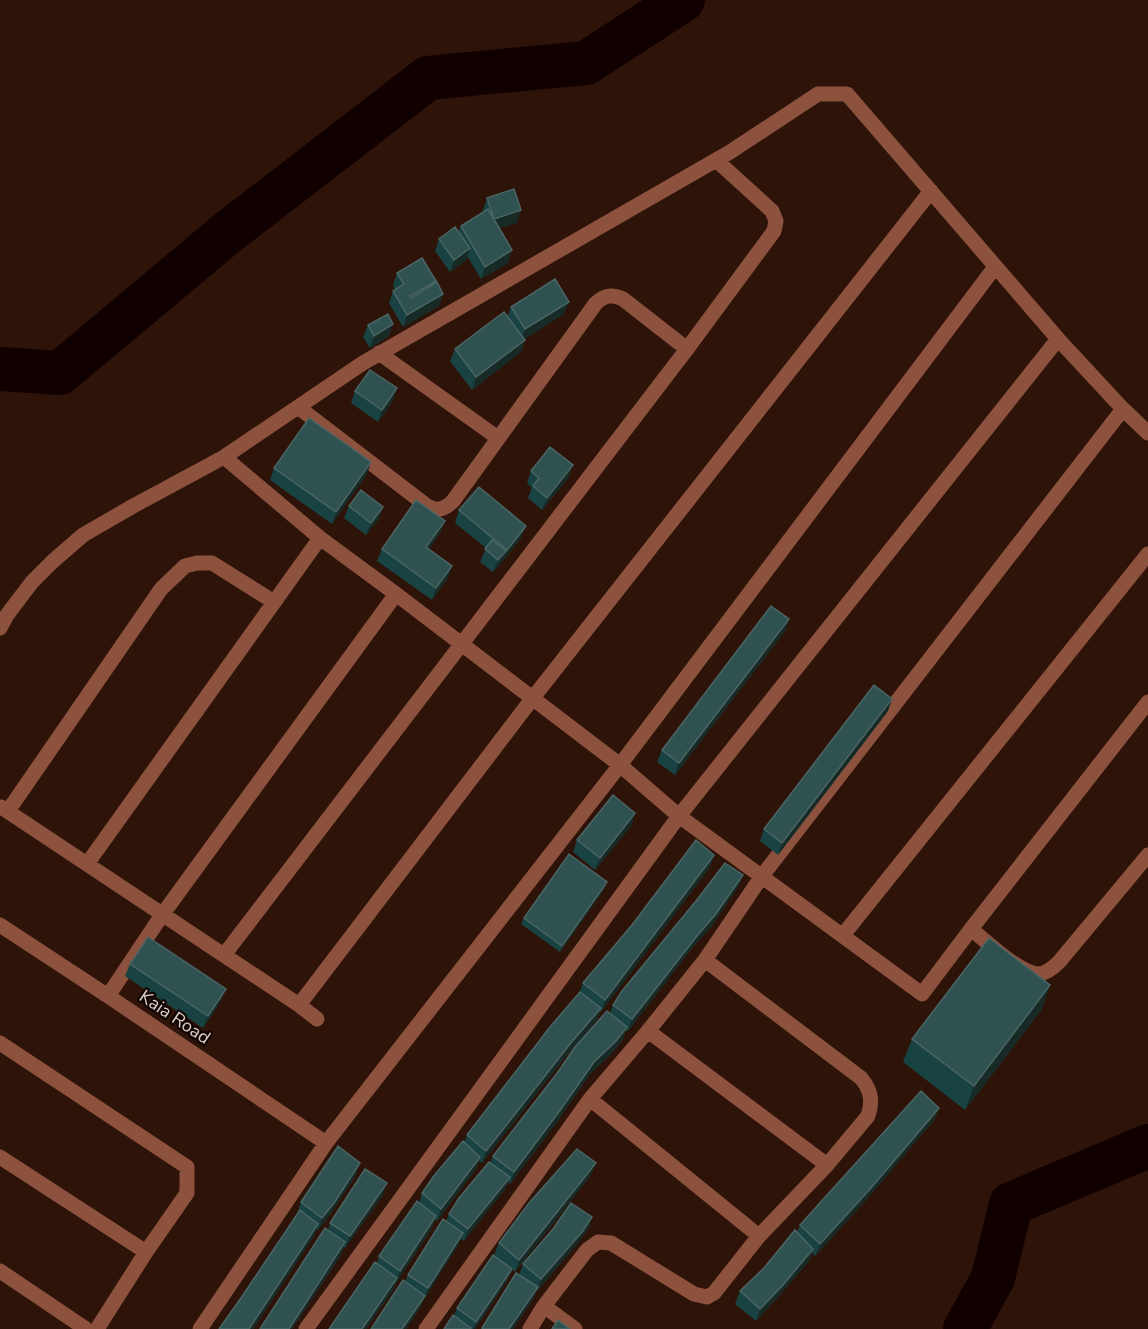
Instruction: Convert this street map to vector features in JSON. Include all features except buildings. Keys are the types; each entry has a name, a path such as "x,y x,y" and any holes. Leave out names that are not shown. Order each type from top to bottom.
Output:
{"street":[{"path":"0,628 32,582 83,536 224,457 379,353 716,160 818,94 847,94 1058,339 1148,433"},
{"path":"224,956 687,349 774,231 776,220 772,211 716,160"},
{"path":"299,1005 532,699 931,191"},
{"path":"200,1329 326,1143 620,765 995,267"},
{"path":"298,407 427,506 442,509 453,501 602,298 616,295 623,298 687,349"},
{"path":"306,1329 679,816 1058,339"},
{"path":"379,353 498,438"},
{"path":"426,1329 590,1099 705,960 762,876 1123,409"},
{"path":"224,457 320,538 620,765 679,816 921,994 1148,702"},
{"path":"87,864 320,538"},
{"path":"843,935 1148,554"},
{"path":"274,602 212,563 196,563 184,567 161,589 4,809 317,1019"},
{"path":"108,996 162,915 396,594"},
{"path":"971,929 1019,967 1035,973 1048,971 1059,962 1148,855"},
{"name":"Kaia Road","path":"0,925 326,1143"},
{"path":"530,1329 544,1306 587,1250 598,1242 611,1243 694,1294 707,1297 714,1293 759,1236 827,1165 868,1116 871,1094 866,1083 705,960"},
{"path":"648,1031 827,1165"},
{"path":"0,1043 187,1167 187,1193 97,1329"},
{"path":"590,1099 759,1236"},
{"path":"0,1156 146,1252"},
{"path":"0,1271 86,1329"},
{"path":"544,1306 575,1329"}],"waterway":[{"path":"0,369 60,373 227,233 428,78 586,63 683,0"},
{"path":"965,1329 993,1278 1011,1204 1148,1146"}]}
